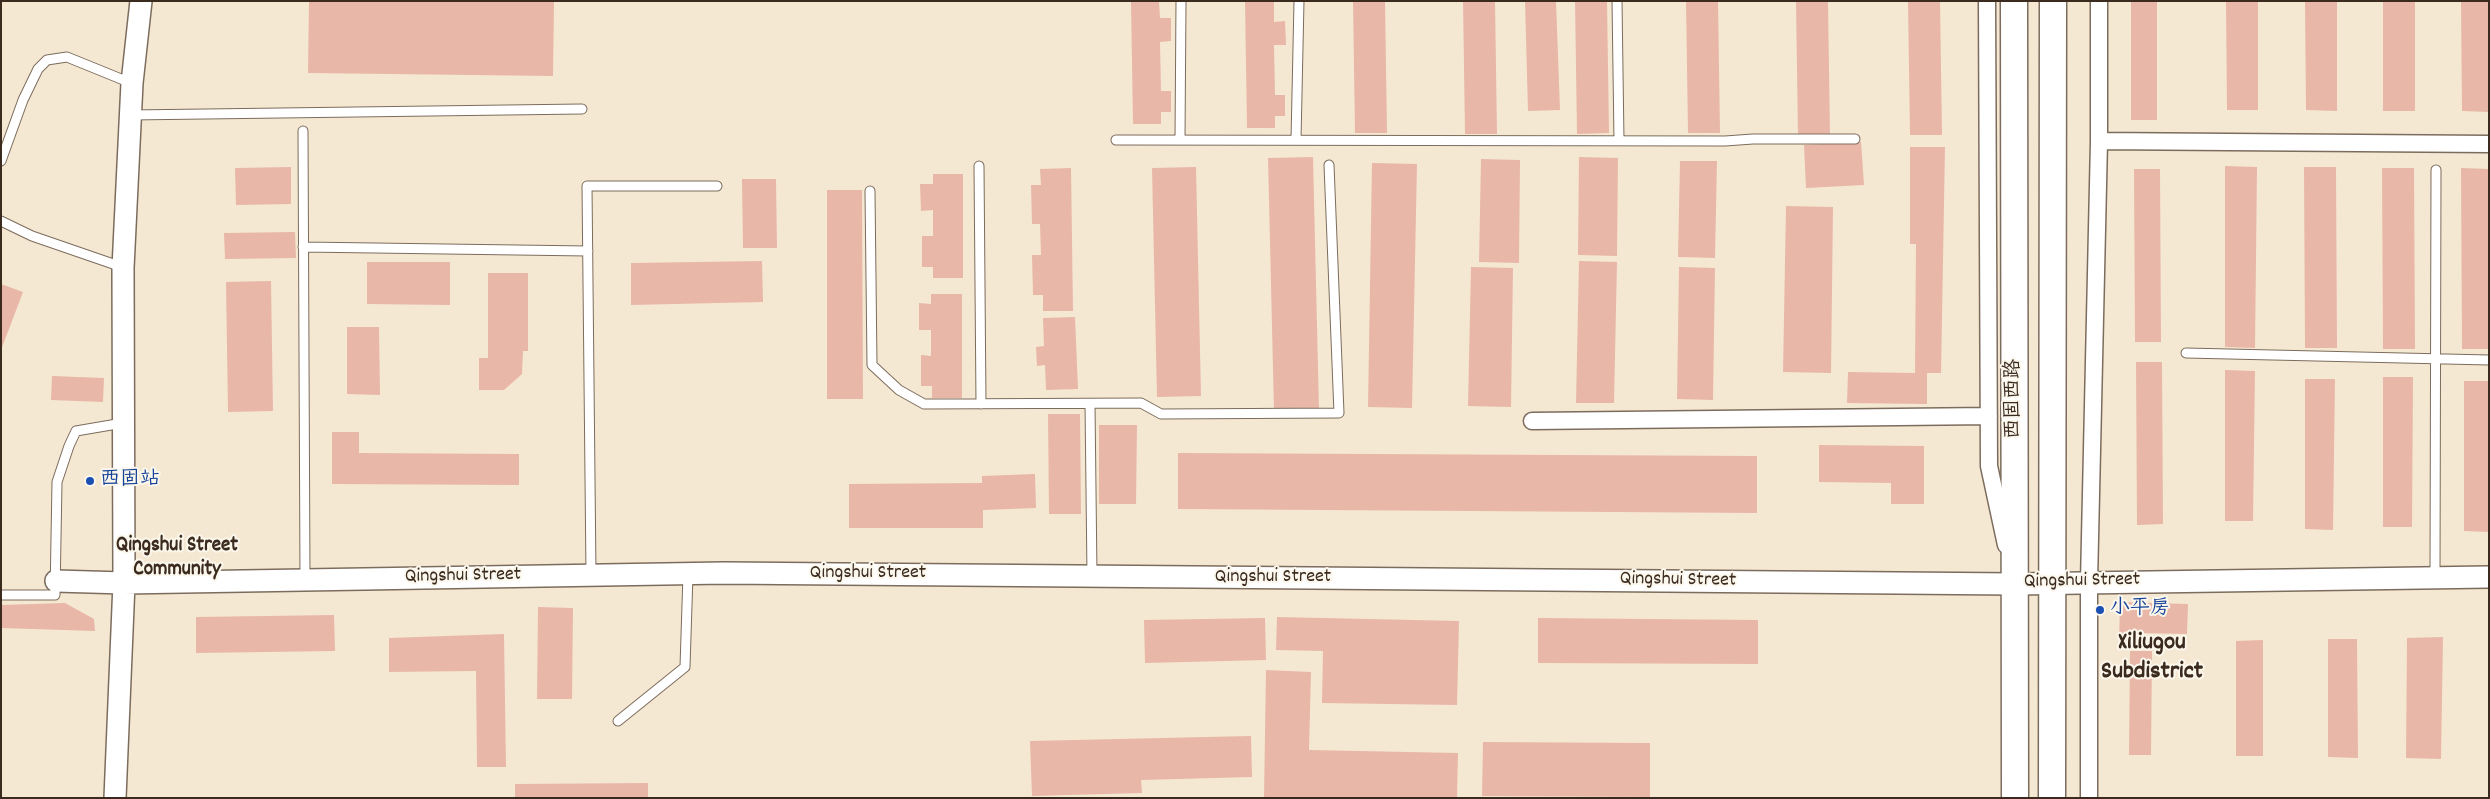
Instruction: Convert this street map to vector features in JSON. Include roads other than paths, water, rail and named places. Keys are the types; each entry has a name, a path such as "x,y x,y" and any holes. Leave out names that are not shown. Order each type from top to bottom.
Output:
{"main road":[{"name":"西固西路","path":"2014,1 2015,798"},
{"name":"西固西路","path":"2052,1 2052,798"}],"street":[{"path":"115,798 124,583 123,268 132,83 141,1"},
{"path":"1987,1 1989,466 2015,584"},
{"path":"2089,798 2089,582 2099,141 2099,1"},
{"path":"2099,141 2489,144"},
{"path":"1532,421 1989,416"},
{"name":"Qingshui Street","path":"56,581 124,583 688,574 2015,584 2489,577"}],"lane":[{"path":"1180,140 1181,1"},
{"path":"1296,140 1299,1"},
{"path":"1617,1 1619,141"},
{"path":"1,160 23,100 38,69 47,60 67,57 132,83"},
{"path":"130,115 582,109"},
{"path":"303,131 305,580"},
{"path":"1116,140 1619,141 1854,139"},
{"path":"870,191 872,365 899,390 924,404 1141,403 1161,414 1339,414 1329,165"},
{"path":"979,166 981,404"},
{"path":"2435,577 2436,170"},
{"path":"591,575 587,186 717,186"},
{"path":"1,221 32,236 123,268"},
{"path":"303,247 588,251"},
{"path":"2186,353 2489,360"},
{"path":"1090,404 1092,576"},
{"path":"1,595 55,595 56,482 76,431 124,423"},
{"path":"618,721 685,667 688,574"}],"place":[{"name":"西固站","path":"90,481"},
{"name":"小平房","path":"2100,610"}],"district":[{"name":"Qingshui Street Community","path":"177,559"},
{"name":"Xiliugou Subdistrict","path":"2152,660"}]}
